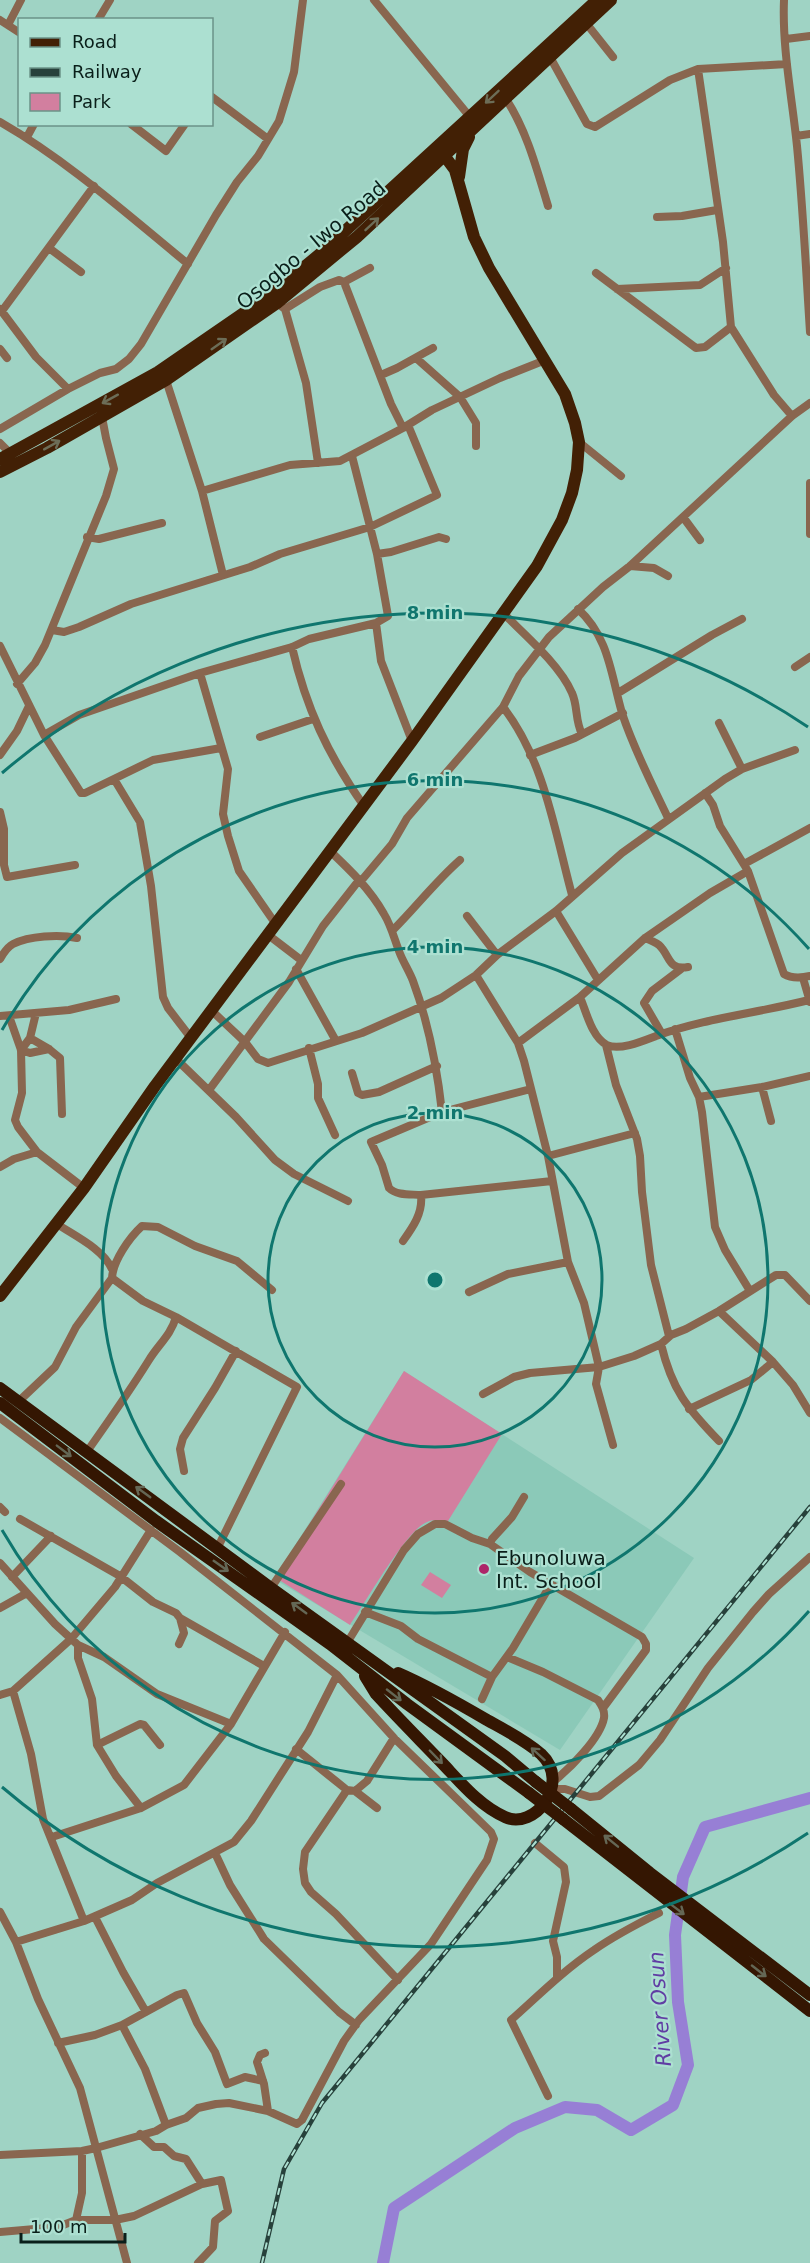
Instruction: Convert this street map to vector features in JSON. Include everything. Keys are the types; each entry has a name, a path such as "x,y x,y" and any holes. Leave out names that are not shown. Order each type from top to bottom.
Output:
{"highway":[{"path":"0,1388 86,1453 146,1494 217,1549 505,1756 571,1809 646,1877"},
{"path":"0,1403 156,1521 298,1621 563,1819 646,1877 714,1930 810,2012"},
{"path":"357,1665 376,1694 487,1807 508,1819 522,1818 537,1812 553,1785 553,1772 542,1755 514,1736 411,1679 376,1664"},
{"path":"714,1930 810,1995"}],"main road":[{"name":"Osogbo - Iwo Road","path":"5,456 142,388 166,380 281,306 357,237 597,0"},
{"name":"Osogbo - Iwo Road","path":"473,122 506,99 611,0"},
{"path":"459,182 463,149 473,122"},
{"name":"Osogbo - Iwo Road","path":"0,472 102,417 142,388 270,295 441,152"},
{"path":"0,1296 84,1188 275,923 364,806 504,614 537,566 562,520 572,493 578,462 579,442 576,423 565,394 489,268 474,237 459,182 454,170 441,152"}],"street":[{"path":"8,25 21,0"},
{"path":"99,18 110,0"},
{"path":"0,429 68,389 100,373 116,369 129,360 141,344 216,215 237,182 258,156 279,121 294,72 303,0"},
{"path":"374,0 473,122"},
{"path":"784,0 787,64 807,217 804,253 810,332"},
{"path":"0,20 18,32"},
{"path":"586,23 613,57"},
{"path":"786,39 810,36"},
{"path":"550,57 587,124 595,127 670,80 698,69 787,64"},
{"path":"698,69 716,189 731,327 774,395 792,416"},
{"path":"213,98 268,139"},
{"path":"506,99 536,164 548,206"},
{"path":"0,122 27,137 93,186 188,264"},
{"path":"27,137 33,126"},
{"path":"134,126 166,151 184,126"},
{"path":"796,136 810,134"},
{"path":"68,389 36,357 1,310 93,186"},
{"path":"657,217 717,210"},
{"path":"49,248 81,272"},
{"path":"318,463 306,383 281,306 339,280 344,282 370,268"},
{"path":"617,289 700,285 726,268"},
{"path":"596,273 696,348 705,347 731,327"},
{"path":"52,630 64,632 131,604 249,567 280,554 370,527 437,495 381,375 344,282"},
{"path":"381,375 433,348"},
{"path":"0,349 7,358"},
{"path":"416,358 460,397 474,419 476,446"},
{"path":"202,491 290,465 340,461 432,410 543,361"},
{"path":"166,380 202,491 223,575"},
{"path":"209,1090 296,969 329,918 392,844 407,818 503,707 519,676 539,649 578,609 630,566 792,416 810,403"},
{"path":"17,684 35,663 52,630 87,537 106,496 114,469 102,417"},
{"path":"579,442 621,476"},
{"path":"0,443 5,456"},
{"path":"44,735 79,715 200,673 292,647 309,639 376,623 389,614 377,554 352,456"},
{"path":"810,483 810,534"},
{"path":"682,517 700,540"},
{"path":"87,537 99,538 162,523"},
{"path":"377,554 439,537 446,539"},
{"path":"630,566 654,568 668,576"},
{"path":"578,609 595,627 615,676 623,713 640,759 669,818"},
{"path":"504,614 539,649 572,692 578,725 582,734"},
{"path":"618,693 742,619"},
{"path":"376,623 381,661 412,741"},
{"path":"0,646 44,735 81,793 153,760 221,748"},
{"path":"292,647 313,719 340,771 364,806"},
{"path":"795,667 810,657"},
{"path":"200,673 228,769 223,814 228,836 239,871 275,923"},
{"path":"0,755 17,731 29,706"},
{"path":"503,707 520,733 548,804 572,895"},
{"path":"530,755 582,734 623,713"},
{"path":"260,737 313,719"},
{"path":"718,723 742,770"},
{"path":"212,1011 245,1042 258,1059 268,1063 380,1025 441,998 476,975 556,911 622,853 669,818 742,770 795,750"},
{"path":"114,779 140,822 151,886 163,997 168,1008 191,1038"},
{"path":"606,1045 615,1047 675,1029 810,1001 806,977 788,977 782,970 746,867 720,826 713,805 705,793"},
{"path":"0,812 4,829 5,874 7,877 75,865"},
{"path":"518,1043 580,997 645,938 746,867 810,828"},
{"path":"330,851 361,881 393,930 422,1006 437,1066 442,1112"},
{"path":"393,930 444,874 460,860"},
{"path":"556,911 598,980"},
{"path":"467,916 497,956"},
{"path":"267,934 301,960"},
{"path":"0,959 13,944 49,936 63,935 77,938"},
{"path":"645,938 660,946 669,962 684,968 652,991 644,1003 662,1034"},
{"path":"296,969 336,1041"},
{"path":"476,975 518,1043 548,1156 568,1262 584,1303 599,1366 597,1384 614,1445"},
{"path":"580,997 595,1031 606,1045 616,1085 635,1133 640,1156 651,1265 669,1336"},
{"path":"0,1016 69,1010 116,999"},
{"path":"21,1050 30,1038 36,1013"},
{"path":"9,1016 21,1050 22,1093 15,1120 29,1144 37,1152 84,1188"},
{"path":"675,1029 690,1078 699,1097 706,1137 715,1227 725,1250 750,1291"},
{"path":"30,1038 58,1056 61,1062 62,1114"},
{"path":"309,1048 318,1084 318,1098 335,1135"},
{"path":"21,1050 30,1053 49,1050"},
{"path":"176,1059 209,1090 275,1160 294,1174 348,1201"},
{"path":"352,1073 358,1093 362,1095 379,1092 437,1066"},
{"path":"699,1097 762,1087 810,1076"},
{"path":"762,1087 771,1121"},
{"path":"531,1089 442,1112 371,1142 382,1165 387,1185 392,1191 421,1195 552,1181"},
{"path":"548,1156 635,1133"},
{"path":"0,1167 37,1152"},
{"path":"403,1241 418,1216 422,1203 421,1195"},
{"path":"57,1224 110,1265 112,1278 132,1295 176,1317 296,1385 297,1390 217,1549"},
{"path":"110,1265 118,1259 142,1226 158,1227 195,1246 237,1261 272,1290"},
{"path":"469,1292 508,1274 568,1262"},
{"path":"483,1394 514,1377 530,1373 599,1366 634,1356 719,1311 776,1275 785,1275 810,1301"},
{"path":"18,1402 55,1367 76,1327 112,1278"},
{"path":"719,1311 773,1362 793,1385 810,1413"},
{"path":"86,1453 141,1376 149,1360 166,1339 176,1317"},
{"path":"660,1344 672,1381 688,1409 719,1441"},
{"path":"184,1471 180,1449 183,1438 236,1351"},
{"path":"688,1409 751,1380 773,1362"},
{"path":"0,1418 285,1632 337,1675 394,1737 491,1832 494,1839 487,1860 431,1944 344,2041 302,2120 297,2124 268,2110 229,2103 216,2104 198,2108 182,2120 156,2131 96,2148 82,2151 0,2155"},
{"path":"271,1588 341,1484"},
{"path":"490,1544 512,1517 524,1497"},
{"path":"20,1519 120,1576 153,1602 176,1613 180,1618 264,1666"},
{"path":"346,1643 404,1550 427,1527 445,1524 472,1538 490,1544 511,1560 642,1637 646,1650 603,1708"},
{"path":"0,1695 13,1691 71,1639 115,1587 151,1530"},
{"path":"12,1577 51,1536"},
{"path":"507,1657 543,1672 598,1700 603,1708 604,1717 600,1728 582,1754 553,1785 590,1797 599,1796 639,1765 660,1740 708,1668 753,1612 769,1594 810,1557"},
{"path":"0,1563 78,1645 104,1657 157,1694 231,1724"},
{"path":"482,1699 492,1677 507,1657 551,1584"},
{"path":"0,1608 27,1593"},
{"path":"365,1612 401,1626 418,1639 492,1677"},
{"path":"179,1644 184,1633 180,1618"},
{"path":"52,1837 141,1808 184,1785 231,1724 285,1632"},
{"path":"78,1645 78,1659 92,1699 97,1745 116,1776 141,1808"},
{"path":"16,1942 95,1917 132,1900 157,1883 234,1842 244,1831 320,1711 337,1675"},
{"path":"13,1691 31,1754 44,1820 84,1921"},
{"path":"97,1745 140,1724 144,1725 160,1745"},
{"path":"394,1737 367,1781 351,1790 305,1852 303,1859 305,1883 398,1980"},
{"path":"296,1749 377,1808"},
{"path":"457,1799 487,1807"},
{"path":"535,1843 564,1867 566,1882 553,1941 557,1957 557,1978"},
{"path":"215,1853 230,1885 264,1939 339,2012 356,2025"},
{"path":"0,1912 16,1942 58,2043 80,2088 127,2263"},
{"path":"548,2096 511,2020 557,1978 593,1950 659,1913"},
{"path":"95,1917 123,1972 147,2012"},
{"path":"58,2043 95,2035 123,2025 184,1993 197,2022 215,2052 227,2084 245,2077 263,2081"},
{"path":"123,2025 145,2069 166,2125"},
{"path":"265,2053 257,2062 268,2110"},
{"path":"153,2147 156,2131"},
{"path":"140,2134 153,2147 164,2147 174,2156 186,2159 202,2184"},
{"path":"76,2220 82,2193 82,2151"},
{"path":"0,2232 58,2227 76,2220 115,2220 134,2216 202,2184 221,2180 228,2211 215,2221 213,2247 198,2263"}],"shaded area":[{"name":"Ebunoluwa Int. School","path":"404,1371 694,1558 560,1750 274,1579"}],"green space":[{"path":"404,1371 502,1434 448,1521 431,1521 417,1529 396,1554 350,1625 276,1578"},
{"path":"430,1572 451,1585 442,1598 421,1585"}],"waterway":[{"name":"River Osun","path":"383,2263 394,2208 515,2128 565,2107 597,2110 631,2130 673,2105 688,2065 678,2002 675,1935 683,1877 705,1827 810,1798"}],"railway":[{"path":"262,2263 284,2169 322,2103 810,1507"}],"place":[{"name":"Ebunoluwa Int. School","path":"484,1569"}]}
